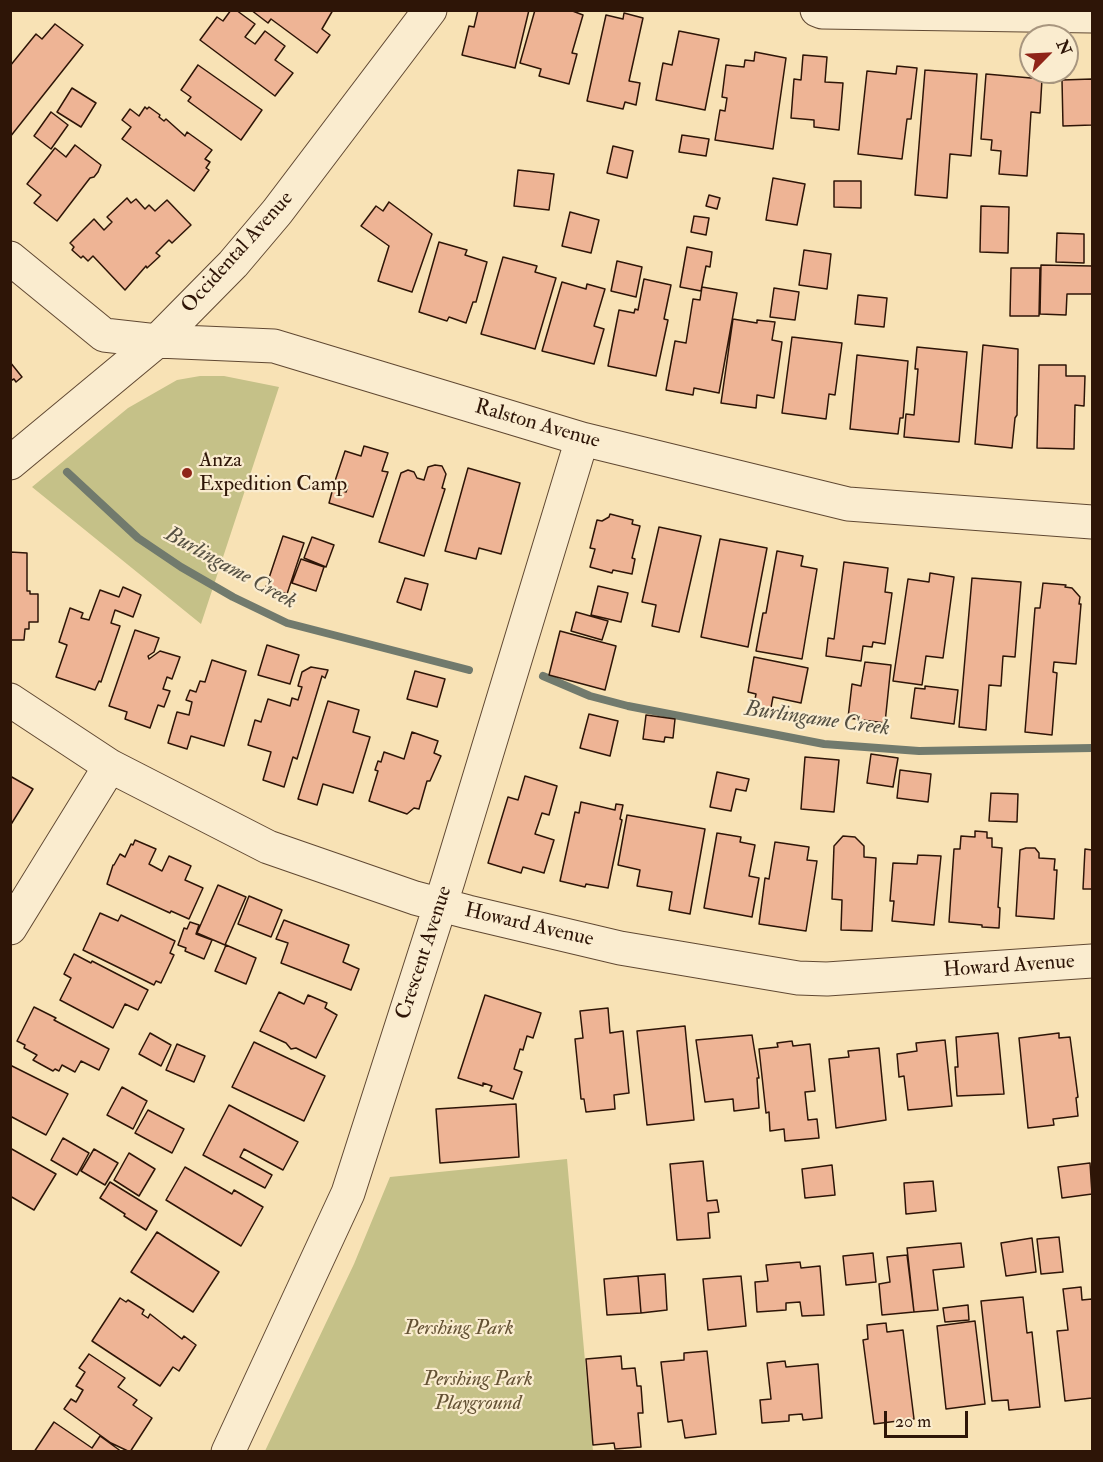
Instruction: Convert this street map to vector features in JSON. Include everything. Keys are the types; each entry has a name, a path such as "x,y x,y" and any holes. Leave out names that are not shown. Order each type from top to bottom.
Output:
{"street":[{"name":"Occidental Avenue","path":"10,463 157,341 233,264 277,212 430,10"},
{"path":"817,10 822,12 1092,16"},
{"name":"Ralston Avenue","path":"10,258 104,335 157,341 274,346 582,440 848,504 1092,522"},
{"name":"Crescent Avenue","path":"228,1452 348,1193 440,905 582,440"},
{"name":"Howard Avenue","path":"10,700 110,766 268,847 440,905 620,948 798,978 827,979 1092,961"},
{"path":"10,928 110,766"}],"green space":[{"path":"200,376 224,376 279,387 201,624 32,487 128,408 177,380"},
{"name":"Pershing Park","path":"567,1159 593,1451 265,1451 354,1264 390,1177"}],"building":[{"path":"231,10 236,10 255,24 245,37 255,44 265,31 285,46 275,60 293,73 275,96 200,40 217,17 223,21"},
{"path":"251,10 333,10 322,29 330,35 317,53 271,19 268,23"},
{"path":"478,10 529,10 515,68 462,55 469,26 474,27"},
{"path":"535,10 570,10 583,15 572,53 577,54 569,84 539,76 541,69 520,63"},
{"path":"624,13 643,18 629,81 640,83 636,105 625,102 623,109 587,101 606,15 623,19"},
{"path":"55,24 83,45 10,137 10,66 36,34 42,39"},
{"path":"679,31 719,39 705,110 656,100 663,63 672,65"},
{"path":"755,52 786,58 773,149 715,140 720,110 725,111 727,98 722,97 726,65 744,67 745,60 754,61"},
{"path":"803,55 827,57 825,82 843,83 839,130 814,127 814,120 791,118 794,79 801,80"},
{"path":"198,65 262,110 241,140 188,101 191,97 181,90"},
{"path":"897,66 917,68 911,119 907,119 902,159 858,154 867,71 896,74"},
{"path":"925,70 977,74 971,156 950,154 947,198 915,195"},
{"path":"986,74 1019,77 1019,84 1042,84 1040,113 1031,112 1027,176 999,174 1001,151 991,150 992,140 981,139"},
{"path":"1079,79 1092,79 1092,125 1063,126 1062,84 1079,84"},
{"path":"72,88 96,103 81,127 57,112"},
{"path":"145,107 147,109 149,107 160,115 159,117 164,121 166,119 185,136 187,132 212,150 205,159 210,162 206,168 209,170 194,191 122,139 131,127 122,120 130,109 139,116"},
{"path":"51,112 68,125 51,149 34,136"},
{"path":"682,135 709,139 706,156 679,152"},
{"path":"75,145 101,165 98,172 90,178 57,221 34,203 41,195 27,184 55,148 66,157"},
{"path":"613,146 633,151 627,178 607,173"},
{"path":"518,170 554,174 549,210 514,206"},
{"path":"773,178 805,184 797,225 766,220"},
{"path":"834,181 861,181 861,208 834,207"},
{"path":"709,195 720,198 717,209 706,206"},
{"path":"127,198 131,203 136,199 145,209 149,205 155,211 167,200 191,225 172,243 169,240 156,253 160,256 147,268 146,266 125,290 93,256 88,261 83,256 81,258 72,250 74,247 70,243 94,219 104,230 112,222 107,217"},
{"path":"389,202 432,234 412,292 378,281 389,246 361,226 376,206 383,211"},
{"path":"981,206 1009,207 1008,253 980,252"},
{"path":"570,212 599,220 591,253 562,246"},
{"path":"694,216 709,218 706,235 691,232"},
{"path":"1057,233 1084,234 1084,263 1056,262"},
{"path":"439,242 467,250 465,255 487,262 476,302 473,302 466,323 449,317 447,321 419,312"},
{"path":"687,247 712,252 710,267 706,266 701,291 680,287"},
{"path":"804,250 831,254 827,289 799,285"},
{"path":"503,257 537,266 535,272 556,278 535,349 481,334"},
{"path":"617,261 642,267 636,297 611,291"},
{"path":"1041,265 1092,266 1092,294 1067,294 1066,315 1040,314"},
{"path":"1011,268 1040,268 1039,316 1010,316"},
{"path":"644,279 671,285 664,319 668,320 656,376 608,366 619,310 634,313 635,309 638,310"},
{"path":"562,282 586,289 587,284 605,289 594,326 604,329 594,364 542,351"},
{"path":"702,287 737,293 719,393 694,388 693,395 666,390 675,341 686,343 693,299 700,300"},
{"path":"774,288 799,292 795,320 770,317"},
{"path":"858,295 887,298 884,327 855,324"},
{"path":"733,319 757,323 757,320 775,322 772,340 782,342 774,398 757,395 756,408 721,403"},
{"path":"792,337 842,343 835,395 829,394 826,419 782,413"},
{"path":"983,345 1018,349 1017,415 1012,448 975,444"},
{"path":"917,347 967,352 959,442 904,437 906,414 914,415 918,369 915,369"},
{"path":"857,355 908,361 903,418 900,418 898,434 850,429"},
{"path":"10,362 22,377 16,382 14,379 10,381"},
{"path":"1039,365 1066,365 1066,376 1085,376 1084,406 1075,405 1074,449 1037,448"},
{"path":"364,446 388,453 382,471 388,472 373,517 329,503 333,488 346,492 348,486 335,481 345,451 361,456"},
{"path":"442,466 446,474 442,488 445,489 424,556 379,542 401,473 408,470 414,472 417,478 424,480 428,467"},
{"path":"468,468 520,483 501,554 479,548 476,559 445,551"},
{"path":"610,514 633,520 632,524 640,526 632,558 635,559 632,574 613,570 612,573 590,567 595,549 590,548 597,520 602,521"},
{"path":"659,527 701,536 679,632 652,626 656,605 642,602"},
{"path":"283,536 304,543 287,594 266,587"},
{"path":"312,537 334,545 326,567 304,558"},
{"path":"720,539 767,548 748,647 701,637"},
{"path":"777,551 803,556 801,566 817,569 802,659 756,651 763,613 766,613"},
{"path":"10,552 27,553 27,591 30,591 30,594 38,594 38,622 29,622 29,629 25,629 24,640 10,640"},
{"path":"301,559 324,567 316,591 292,583"},
{"path":"844,562 888,568 885,592 892,593 885,644 873,642 872,647 863,646 861,661 826,656 828,638 834,639"},
{"path":"930,573 954,577 943,658 926,656 922,685 893,681 908,579 929,582"},
{"path":"405,578 428,584 421,610 397,602"},
{"path":"972,578 1021,582 1015,657 1003,656 1001,686 989,685 986,730 959,727"},
{"path":"1043,583 1066,585 1065,587 1072,588 1080,597 1079,604 1081,604 1076,664 1054,662 1053,672 1057,673 1052,735 1025,732 1035,608 1040,608"},
{"path":"598,586 628,593 621,622 591,615"},
{"path":"123,587 141,595 133,617 115,610 111,623 120,626 101,682 99,681 95,690 56,677 67,645 59,642 70,608 83,613 81,618 89,620 100,590 119,597"},
{"path":"576,612 608,621 602,640 571,631"},
{"path":"135,630 159,638 154,652 148,656 149,659 160,651 180,657 172,679 167,677 163,689 170,691 164,707 158,705 150,728 125,719 127,712 109,706"},
{"path":"560,631 616,646 605,690 549,675"},
{"path":"267,645 299,655 290,684 258,675"},
{"path":"754,657 808,668 801,703 773,697 770,713 753,710 756,694 748,692"},
{"path":"212,660 246,671 224,746 191,736 187,749 168,743 177,712 189,715 192,702 186,700 190,690 196,692 200,681 205,682"},
{"path":"865,662 891,665 885,723 848,718 852,684 861,686"},
{"path":"311,667 328,670 325,678 322,676 297,759 293,757 284,787 263,780 271,752 248,745 255,720 261,722 268,699 290,706 292,698 298,700 302,687 298,686 302,672"},
{"path":"415,671 445,679 437,707 407,699"},
{"path":"925,686 958,690 954,724 911,718 915,688 925,689"},
{"path":"328,701 359,710 353,732 370,737 353,793 323,784 317,805 298,799"},
{"path":"589,714 618,721 610,756 580,748"},
{"path":"646,715 675,719 673,738 665,737 664,742 643,739"},
{"path":"412,732 438,741 434,753 441,756 430,781 427,781 419,809 414,808 407,814 369,801 378,771 375,770 378,761 381,762 384,752 404,759"},
{"path":"871,754 898,758 893,787 867,783"},
{"path":"805,757 839,760 834,812 801,809"},
{"path":"900,770 931,774 928,802 897,798"},
{"path":"717,772 749,779 746,791 736,789 731,811 710,807"},
{"path":"10,776 33,789 10,826"},
{"path":"525,776 557,786 549,815 542,813 535,834 554,840 544,873 523,867 521,873 488,863 508,797 518,800"},
{"path":"991,793 1018,794 1017,822 989,821"},
{"path":"581,802 615,810 616,804 623,805 608,888 586,884 585,887 560,881 575,812 579,813"},
{"path":"627,815 705,829 690,914 669,910 672,892 637,886 640,870 618,865"},
{"path":"975,831 987,832 987,838 992,838 992,847 1002,848 999,928 949,922 954,849 960,849 961,836 975,837"},
{"path":"717,833 741,837 740,842 755,845 749,876 759,878 752,917 704,908"},
{"path":"843,836 855,837 864,846 864,857 876,858 872,931 841,930 842,900 832,899 834,846"},
{"path":"135,840 156,849 149,864 162,871 169,856 191,866 185,880 203,888 189,919 171,911 170,913 107,884 113,865 120,854 125,857"},
{"path":"775,842 809,847 807,860 817,861 806,931 759,924 765,878 769,879"},
{"path":"1035,848 1039,853 1039,858 1055,859 1054,870 1057,870 1054,919 1016,916 1020,850"},
{"path":"1085,849 1092,850 1092,889 1083,889"},
{"path":"918,855 941,856 934,925 892,921 894,901 890,901 893,863 917,864"},
{"path":"218,885 246,897 225,945 197,933"},
{"path":"249,896 282,910 271,937 238,924"},
{"path":"100,913 118,921 121,915 175,941 170,953 174,955 161,983 156,981 154,985 83,950"},
{"path":"284,920 349,945 343,962 359,969 351,990 281,963 288,943 276,939"},
{"path":"190,922 199,925 196,934 212,940 204,959 185,951 186,948 178,945 184,928 187,929"},
{"path":"226,945 256,958 246,984 215,971"},
{"path":"74,954 148,990 138,1010 125,1004 113,1028 60,1000 71,978 64,974"},
{"path":"279,992 304,1004 308,995 327,1003 325,1008 337,1015 316,1058 296,1048 291,1049 286,1043 260,1031"},
{"path":"485,995 541,1013 533,1038 527,1036 523,1050 520,1049 514,1069 522,1072 513,1099 490,1091 492,1086 483,1083 483,1086 458,1078"},
{"path":"34,1007 109,1049 99,1070 81,1061 75,1072 62,1065 59,1071 55,1069 53,1071 33,1060 37,1055 17,1041"},
{"path":"608,1008 610,1033 623,1031 629,1093 614,1095 615,1109 586,1112 584,1099 581,1099 575,1039 583,1038 580,1011"},
{"path":"685,1026 694,1120 647,1125 637,1031"},
{"path":"150,1033 171,1045 161,1066 139,1054"},
{"path":"998,1033 1004,1094 957,1096 956,1037"},
{"path":"1059,1033 1059,1038 1070,1037 1078,1097 1076,1098 1078,1116 1053,1119 1054,1125 1028,1128 1019,1038"},
{"path":"752,1035 759,1078 757,1078 759,1108 734,1111 733,1099 705,1102 696,1040"},
{"path":"945,1040 952,1106 908,1110 904,1076 899,1077 897,1054 917,1051 916,1043"},
{"path":"792,1041 793,1046 810,1044 815,1091 805,1092 808,1120 817,1119 819,1138 785,1141 784,1129 770,1131 759,1049 778,1047 777,1043"},
{"path":"254,1042 325,1076 304,1121 232,1087"},
{"path":"177,1044 205,1056 194,1082 166,1070"},
{"path":"879,1048 886,1120 836,1128 829,1059 849,1057 848,1051"},
{"path":"10,1065 68,1094 46,1135 10,1116"},
{"path":"122,1087 147,1101 133,1129 107,1115"},
{"path":"516,1104 519,1157 440,1163 436,1109"},
{"path":"229,1105 298,1142 283,1170 244,1149 240,1157 272,1175 265,1188 203,1155"},
{"path":"148,1110 184,1129 172,1153 135,1133"},
{"path":"63,1138 89,1153 77,1175 51,1160"},
{"path":"10,1148 56,1174 34,1210 10,1196"},
{"path":"94,1149 118,1163 105,1185 81,1171"},
{"path":"129,1153 155,1169 139,1196 114,1180"},
{"path":"703,1161 707,1201 717,1200 719,1212 708,1213 710,1238 677,1240 670,1164"},
{"path":"1090,1163 1092,1194 1062,1198 1058,1167"},
{"path":"832,1165 835,1195 805,1198 802,1169"},
{"path":"185,1167 232,1194 234,1190 263,1207 241,1246 166,1200"},
{"path":"933,1181 936,1211 906,1214 904,1183"},
{"path":"110,1182 157,1211 146,1230 100,1198"},
{"path":"157,1232 219,1272 193,1312 131,1272"},
{"path":"1059,1237 1063,1272 1041,1274 1037,1239"},
{"path":"1032,1238 1036,1272 1006,1276 1001,1243"},
{"path":"961,1243 964,1267 933,1270 938,1310 914,1312 907,1248"},
{"path":"873,1253 876,1282 846,1285 843,1256"},
{"path":"907,1255 914,1312 882,1315 879,1284 890,1282 887,1257"},
{"path":"800,1262 801,1268 820,1266 824,1315 802,1316 800,1302 786,1303 786,1310 757,1312 755,1282 768,1281 766,1265"},
{"path":"665,1274 667,1310 641,1313 638,1276"},
{"path":"638,1276 641,1313 607,1315 604,1279"},
{"path":"741,1276 746,1326 708,1330 703,1279"},
{"path":"1081,1287 1082,1300 1092,1299 1092,1398 1065,1401 1057,1331 1068,1330 1063,1289"},
{"path":"1023,1297 1027,1333 1032,1332 1040,1407 1009,1410 1008,1400 992,1401 981,1301"},
{"path":"120,1298 126,1302 128,1300 144,1310 142,1314 148,1318 150,1314 182,1339 184,1336 196,1345 179,1371 173,1367 160,1386 92,1341"},
{"path":"968,1305 969,1320 945,1322 943,1308"},
{"path":"975,1321 985,1404 946,1409 937,1326"},
{"path":"886,1323 887,1332 903,1330 914,1419 874,1424 863,1340 868,1339 867,1325"},
{"path":"707,1351 716,1434 685,1438 682,1420 668,1422 661,1362 684,1360 684,1353"},
{"path":"89,1354 125,1378 118,1387 137,1400 133,1405 152,1418 130,1452 111,1443 64,1409 71,1399 76,1402 83,1390 76,1386 85,1372 79,1368"},
{"path":"621,1356 622,1369 635,1368 637,1386 641,1386 643,1413 638,1413 641,1447 615,1449 614,1443 593,1445 586,1359"},
{"path":"785,1361 786,1367 818,1364 822,1418 803,1420 802,1414 789,1415 789,1421 762,1423 760,1400 771,1399 767,1363"},
{"path":"54,1422 92,1448 100,1436 122,1452 34,1452"}],"waterway":[{"name":"Burlingame Creek","path":"67,472 138,538 181,567 233,597 287,623 469,670"},
{"name":"Burlingame Creek","path":"543,676 590,696 628,706 824,744 919,751 1092,748"}],"place":[{"name":"Anza Expedition Camp","path":"187,473"}],"park label":[{"name":"Pershing Park Playground","path":"478,1392"}]}
